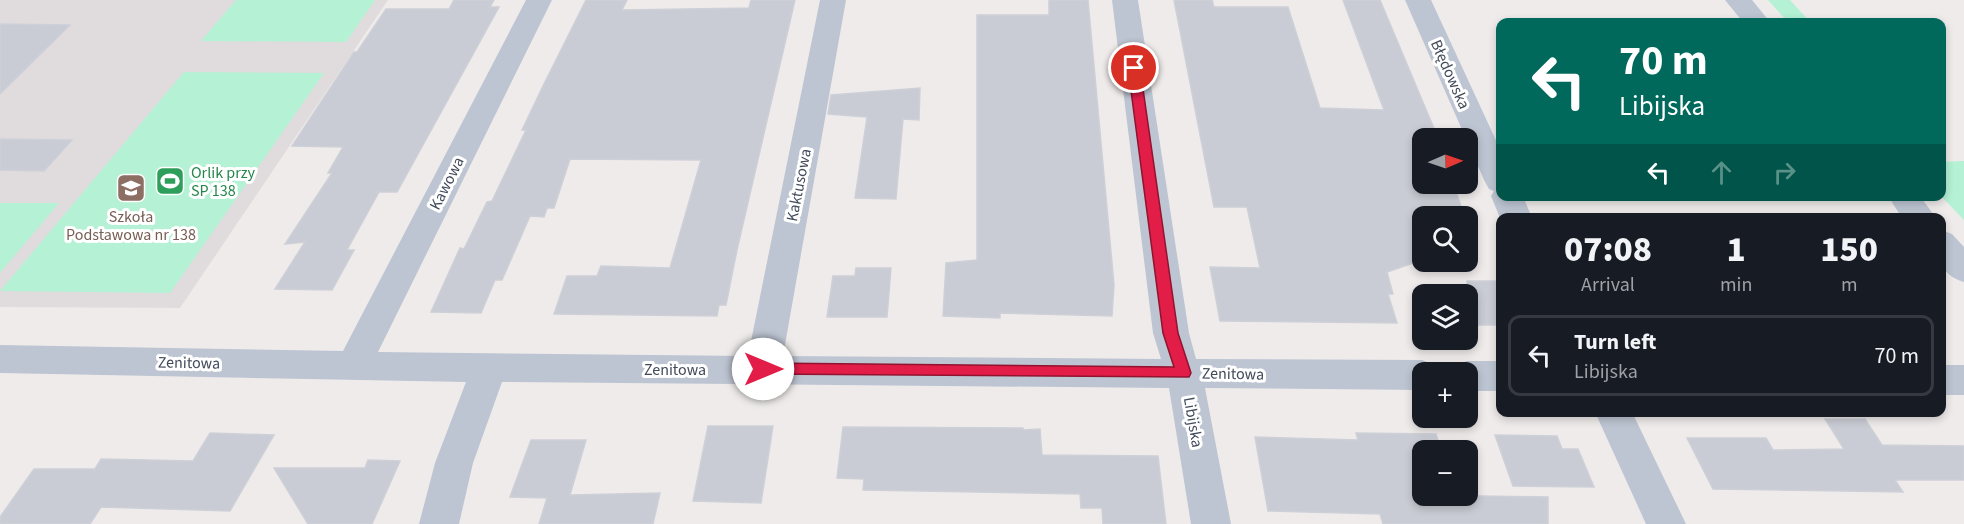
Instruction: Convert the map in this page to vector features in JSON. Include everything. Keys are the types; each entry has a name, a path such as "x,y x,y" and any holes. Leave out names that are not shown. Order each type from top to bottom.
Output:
{"street":[{"name":"Kawowa","path":"353,366 539,0"},
{"name":"Kaktusowa","path":"763,369 833,0"},
{"name":"Libijska","path":"1125,0 1171,333 1191,401 1211,524"},
{"name":"Błędowska","path":"1418,0 1496,173"},
{"path":"1738,0 1754,18"},
{"path":"1907,201 1916,213"},
{"path":"1946,248 1964,270"},
{"name":"Zenitowa","path":"0,359 489,368 1412,375"},
{"path":"439,524 454,463 489,368"},
{"path":"1478,376 1496,376"},
{"path":"1946,380 1964,380"},
{"path":"1615,417 1666,524"}],"shaded area":[{"name":"Szkoła Podstawowa nr 138","path":"0,0 388,0 180,308 0,307"}],"green space":[{"path":"236,0 375,0 346,42 201,41"},
{"path":"1768,0 1790,0 1806,18 1784,18"},
{"name":"Orlik przy SP 138","path":"184,72 324,73 170,293 0,291"},
{"path":"1964,161 1964,220 1946,201 1946,162"},
{"path":"0,203 59,203 0,273"}],"building":[{"path":"454,0 494,0 490,7 499,7 397,192 379,192 347,250 354,250 332,290 275,289 305,242 285,244 332,173 328,173 343,147 292,146 354,52 357,52 386,9 449,9"},
{"path":"586,0 627,0 622,10 749,8 751,0 795,0 726,305 719,305 717,316 554,314 567,276 597,276 601,266 670,268 701,160 570,159 554,208 547,208 544,217 530,216 502,280 495,280 481,313 431,312 460,248 464,249 487,202 492,201 526,130 522,130"},
{"path":"1049,0 1088,0 1114,285 1112,316 1000,313 1000,318 943,316 946,263 977,260 977,15 1049,15"},
{"path":"1174,0 1212,0 1214,7 1288,7 1320,108 1384,110 1343,0 1380,0 1434,128 1412,128 1412,194 1457,194 1461,206 1412,206 1412,263 1387,272 1393,294 1388,294 1397,323 1220,321 1210,267 1260,268 1247,207 1214,207"},
{"path":"0,24 70,25 0,94"},
{"path":"920,88 919,120 903,119 896,199 855,198 867,117 828,114 831,95"},
{"path":"0,139 72,140 44,171 0,170"},
{"path":"856,268 891,268 887,317 827,317 833,276 855,276"},
{"path":"1467,281 1496,281 1496,325 1478,325 1478,284 1467,284"},
{"path":"1825,419 1865,419 1882,445 1964,446 1964,480 1895,480 1903,492 1713,489 1687,438 1766,438 1773,450 1844,449"},
{"path":"708,426 773,426 761,503 693,501"},
{"path":"843,427 1040,429 1042,455 1158,456 1166,524 1103,524 1102,508 1081,508 1080,494 863,490 864,479 837,478"},
{"path":"210,433 274,435 230,511 101,507 90,524 0,524 0,517 34,469 95,469 101,459 193,461"},
{"path":"1356,433 1436,434 1438,440 1412,440 1412,506 1478,506 1478,496 1548,497 1548,524 1383,524 1380,514 1268,511 1255,437 1358,440"},
{"path":"1495,435 1557,436 1562,449 1578,449 1594,487 1513,486"},
{"path":"531,440 586,440 570,495 660,493 653,524 539,524 547,498 510,497"},
{"path":"368,460 400,461 372,524 308,524 274,468 365,468"}],"place":[{"name":"Orlik przy SP 138","path":"170,181"},
{"name":"Szkoła Podstawowa nr 138","path":"131,188"}],"route":[{"path":"763,369 1183,373 1171,333 1134,68"}]}
